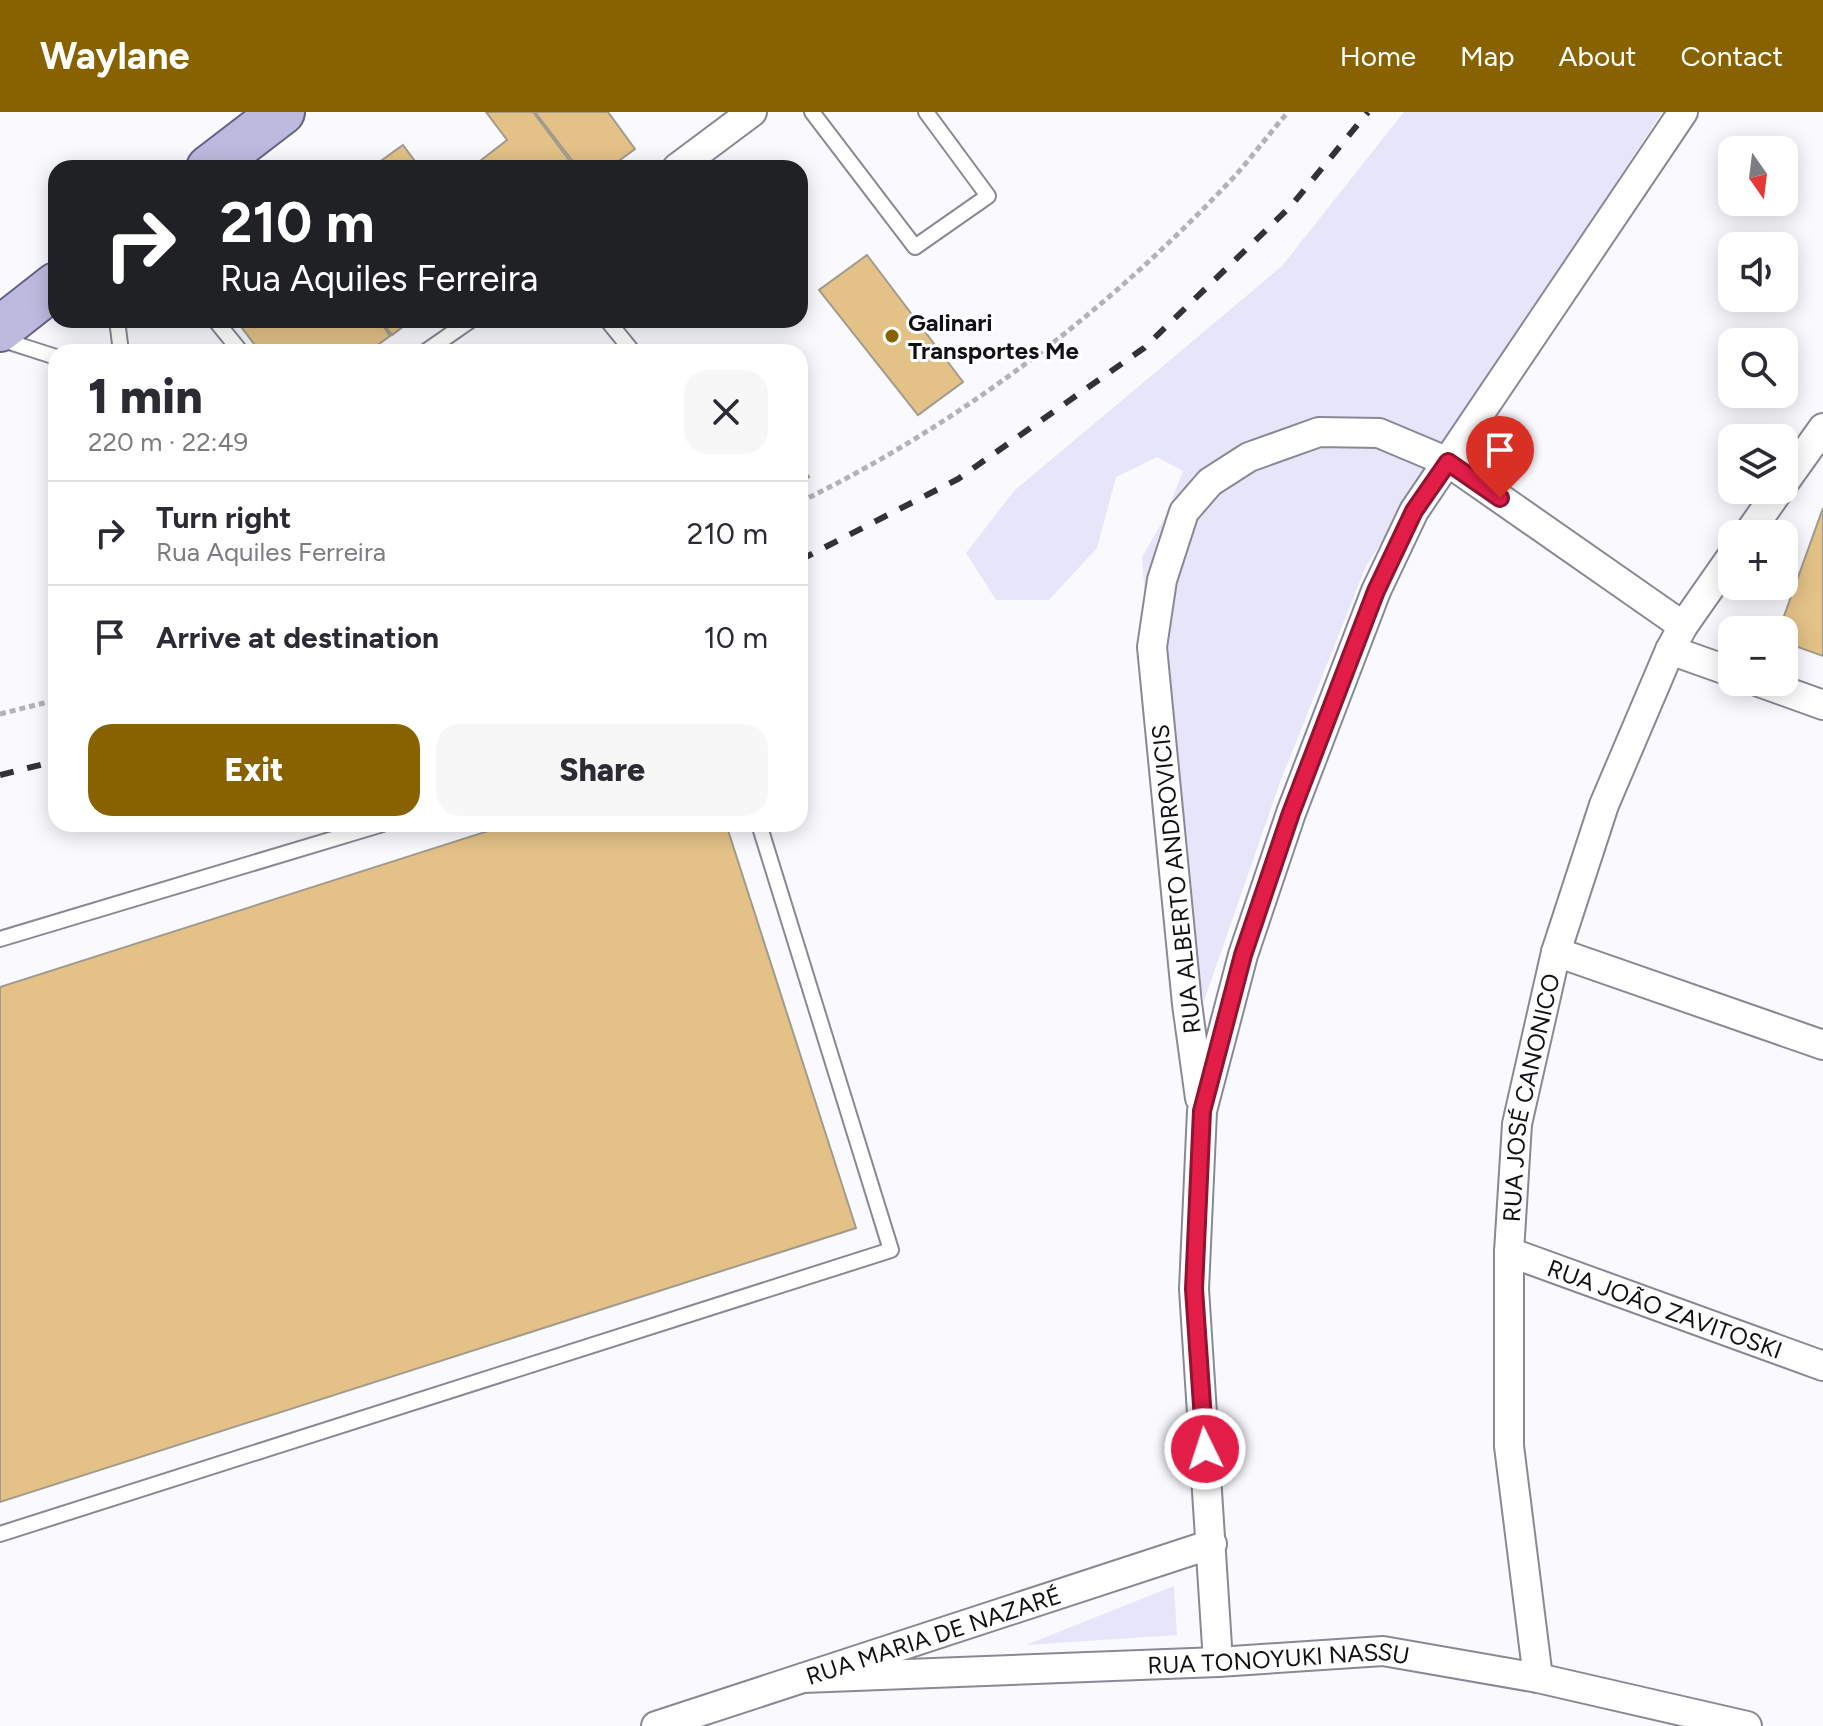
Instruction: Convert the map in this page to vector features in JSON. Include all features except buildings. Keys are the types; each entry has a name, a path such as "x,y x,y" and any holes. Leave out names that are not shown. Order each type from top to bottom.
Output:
{"main road":[{"path":"219,160 282,112"},
{"path":"0,329 48,291"}],"street":[{"path":"688,160 752,112"},
{"name":"RUA ALBERTO ANDROVICIS","path":"1202,1111 1243,955 1291,813 1376,591 1414,511 1683,112"},
{"path":"1798,463 1823,428"},
{"name":"RUA ALBERTO ANDROVICIS","path":"1218,1662 1194,1289 1202,1111 1187,1004 1152,647 1162,580 1184,512 1210,482 1249,457 1319,432 1379,433 1448,462 1676,638 1718,664"},
{"name":"RUA JOSÉ CANONICO","path":"1538,1678 1509,1446 1509,1252 1517,1124 1556,952 1604,805 1676,638 1718,576"},
{"path":"1798,696 1823,705"},
{"path":"1556,952 1823,1045"},
{"name":"RUA JOÃO ZAVITOSKI","path":"1509,1252 1823,1366"},
{"name":"RUA MARIA DE NAZARÉ","path":"656,1726 1212,1544"},
{"name":"RUA TONOYUKI NASSU","path":"803,1678 1218,1662 1383,1651 1538,1678 1747,1726"}],"lane":[{"path":"812,112 915,247 988,196 926,112"},
{"path":"222,328 234,344"},
{"path":"436,344 460,328"},
{"path":"614,328 626,344"},
{"path":"0,339 48,354"},
{"path":"0,939 356,832"},
{"path":"0,1534 891,1250 761,832"}],"path":[{"path":"808,498 901,448 994,388 1114,293 1233,177 1288,112"},
{"path":"0,714 48,702"}],"shaded area":[{"path":"1404,112 1662,112 1366,566 1279,785 1204,1001 1159,794 1142,557 1164,519 1183,471 1157,457 1116,477 1097,548 1049,600 996,600 966,553 1014,491 1282,266"},
{"path":"1174,1586 1177,1635 1026,1645"}],"railway":[{"path":"808,556 958,479 1144,348 1291,206 1368,112"},
{"path":"0,775 48,763"}],"place":[{"name":"Galinari Transportes Me","path":"892,336"}],"route":[{"path":"1205,1449 1194,1289 1202,1111 1243,955 1291,813 1376,591 1414,511 1448,462 1500,498"}]}
